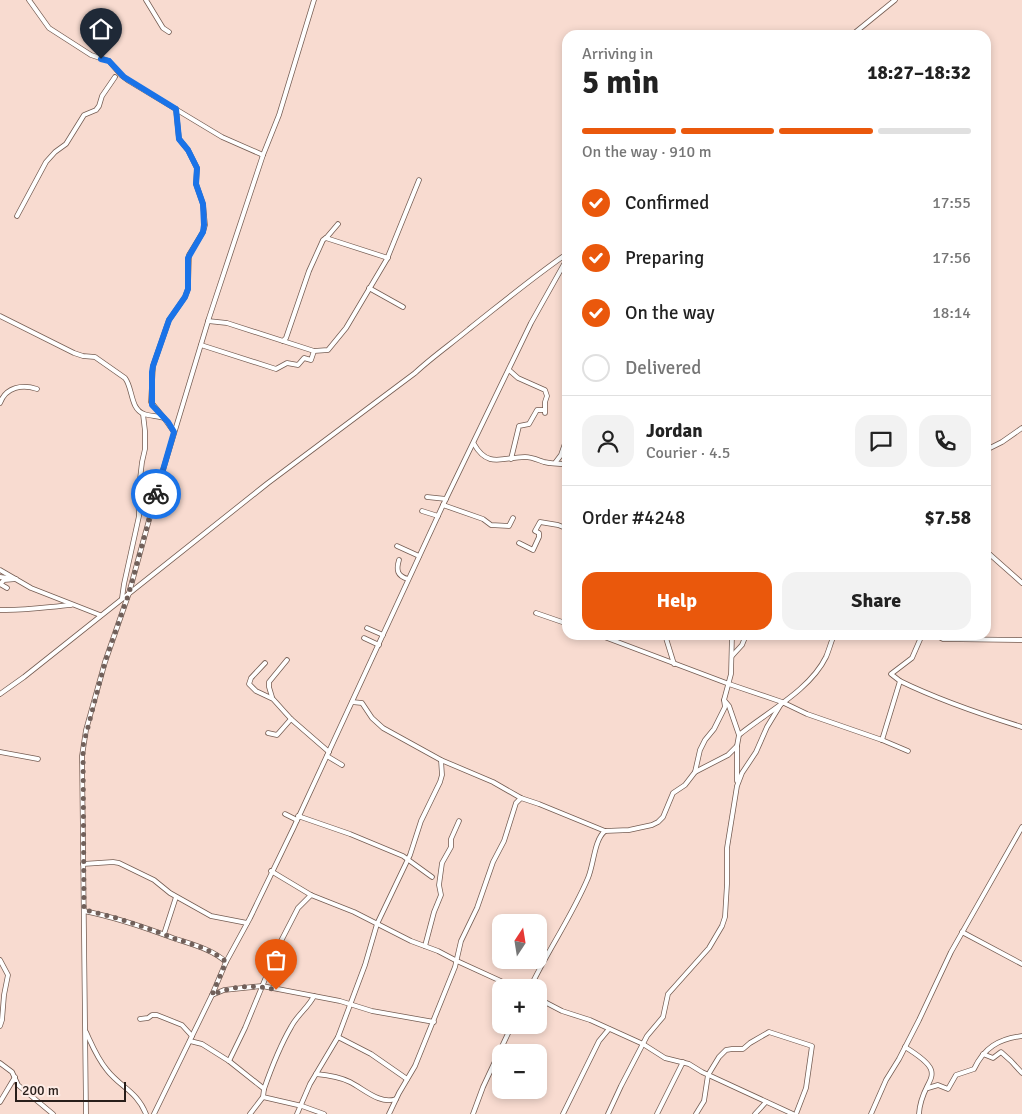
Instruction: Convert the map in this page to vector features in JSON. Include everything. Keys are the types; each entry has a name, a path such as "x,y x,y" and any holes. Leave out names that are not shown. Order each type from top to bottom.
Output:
{"street":[{"path":"29,0 49,28 91,55 109,61 124,77 222,137 263,155"},
{"path":"146,0 163,28 170,32"},
{"path":"86,1114 83,746 105,662 129,593 174,432 208,321 263,155 279,115 314,0"},
{"path":"858,30 895,0"},
{"path":"18,216 46,162 66,144 84,115 96,110 102,96 115,77"},
{"path":"174,432 151,402 152,372 164,331 188,289 188,258 203,232 204,225 203,204 196,184 197,168 188,150 179,139 176,109"},
{"path":"208,321 227,323 314,351 325,351 332,347 346,328 388,258 419,180"},
{"path":"283,341 286,338 322,240 338,224"},
{"path":"326,238 388,258"},
{"path":"0,694 31,672 100,615 268,484 415,373 431,358 562,257"},
{"path":"154,1114 226,962 298,818 443,505 531,324 562,268"},
{"path":"369,288 403,307"},
{"path":"0,316 74,353 96,358 125,378 136,408 143,414 164,418"},
{"path":"201,345 276,369 287,362 298,365 304,358 310,360 314,351"},
{"path":"509,370 518,378 545,389 547,397 544,412 537,410 530,424 519,426 511,459"},
{"path":"0,403 6,392 13,388 26,386 36,389"},
{"path":"122,598 139,516 138,496 145,449 143,414"},
{"path":"991,448 1022,428"},
{"path":"474,444 482,456 498,460 526,457 562,464"},
{"path":"555,464 562,452"},
{"path":"427,496 446,499"},
{"path":"443,505 483,518 491,525 508,526 513,518"},
{"path":"422,511 438,516"},
{"path":"520,543 533,550 539,536 539,533 535,531 540,522 562,527"},
{"path":"397,546 419,556"},
{"path":"991,555 1022,583"},
{"path":"399,560 397,571 399,575 408,579"},
{"path":"0,570 31,588 100,615"},
{"path":"0,578 16,578"},
{"path":"7,588 0,584 4,580 16,578"},
{"path":"0,610 22,611 73,605"},
{"path":"536,613 562,622"},
{"path":"367,628 383,635"},
{"path":"364,638 379,645"},
{"path":"991,638 1022,640"},
{"path":"667,640 674,664"},
{"path":"352,702 363,704 372,718 383,728 442,760 493,782 522,798 605,831 629,830 652,826 658,822 663,817 673,793 685,785 695,772 700,750 714,729 725,707 724,700 729,684 732,640"},
{"path":"732,656 744,640"},
{"path":"739,735 795,692 820,667 826,658 832,640"},
{"path":"920,640 912,658 891,674 900,681 970,710 1022,727"},
{"path":"614,641 782,702 807,714 908,751"},
{"path":"287,660 269,682 269,689 273,699 291,719 342,765"},
{"path":"265,663 251,678 249,684 256,692 273,699"},
{"path":"882,740 900,681"},
{"path":"608,1114 643,1044 663,1017 668,994 709,948 722,926 727,884 727,848 737,786 737,746 739,735 729,706 724,700"},
{"path":"737,786 742,773 756,752 767,727 782,702"},
{"path":"268,733 277,735 291,719"},
{"path":"695,772 728,755 737,746"},
{"path":"0,752 38,759"},
{"path":"297,1114 316,1074 338,1036 365,964 377,924 398,882 425,813 440,782 442,760"},
{"path":"397,1114 390,1112 416,1066 457,961 461,941 477,908 493,862 504,841 516,803 522,798"},
{"path":"285,814 350,834 407,859 432,877"},
{"path":"425,946 441,894 439,885 442,864 451,847 451,839 459,821"},
{"path":"871,1114 886,1080 906,1048 936,982 962,932 1022,827"},
{"path":"535,979 587,880 598,840 605,831"},
{"path":"83,864 119,863 154,880 176,897 211,916 247,923"},
{"path":"271,871 311,895 339,905 411,941 438,950 496,979"},
{"path":"229,1061 245,1028 280,943 298,908 311,895"},
{"path":"164,934 176,897"},
{"path":"84,910 164,934 204,949 219,956 226,962"},
{"path":"962,932 1022,964"},
{"path":"0,960 8,975 0,1026"},
{"path":"270,968 280,971 281,978"},
{"path":"212,995 224,990 262,986 350,1004 372,1011 434,1022"},
{"path":"250,1114 262,1096 269,1075 292,1025 309,1006 314,996"},
{"path":"547,1003 562,1011 590,1020 643,1044 665,1058 683,1062 708,1075 794,1114 806,1088 813,1048 811,1045 769,1032 743,1049 726,1050 719,1057 708,1075 704,1101 696,1114"},
{"path":"140,1020 157,1015 182,1025 192,1036"},
{"path":"563,1114 595,1048 609,1029"},
{"path":"85,1030 106,1070 136,1096 146,1114"},
{"path":"473,1114 508,1034"},
{"path":"338,1036 371,1054 407,1079"},
{"path":"928,1088 938,1085 948,1089 956,1075 974,1069 986,1049 1009,1038 1022,1036"},
{"path":"190,1041 200,1043 229,1061 264,1089"},
{"path":"906,1048 921,1057 932,1070 932,1077 922,1097 919,1114"},
{"path":"983,1054 993,1058 1001,1052 1022,1073"},
{"path":"656,1114 683,1062"},
{"path":"0,1063 12,1072 18,1086 53,1114"},
{"path":"316,1074 349,1082 370,1095 384,1100 396,1099"},
{"path":"0,1102 15,1078"},
{"path":"262,1096 302,1106 324,1114"},
{"path":"755,1114 766,1102"}],"way so far":[{"path":"156,494 129,593 105,662 83,746 84,910 164,934 222,958 226,962 212,995 224,990 256,986 276,990"}],"route":[{"path":"101,59 109,61 129,81 176,109 179,139 188,150 196,166 196,184 203,204 204,228 188,258 188,289 164,331 152,372 152,405 168,422 174,432 156,494"}]}
